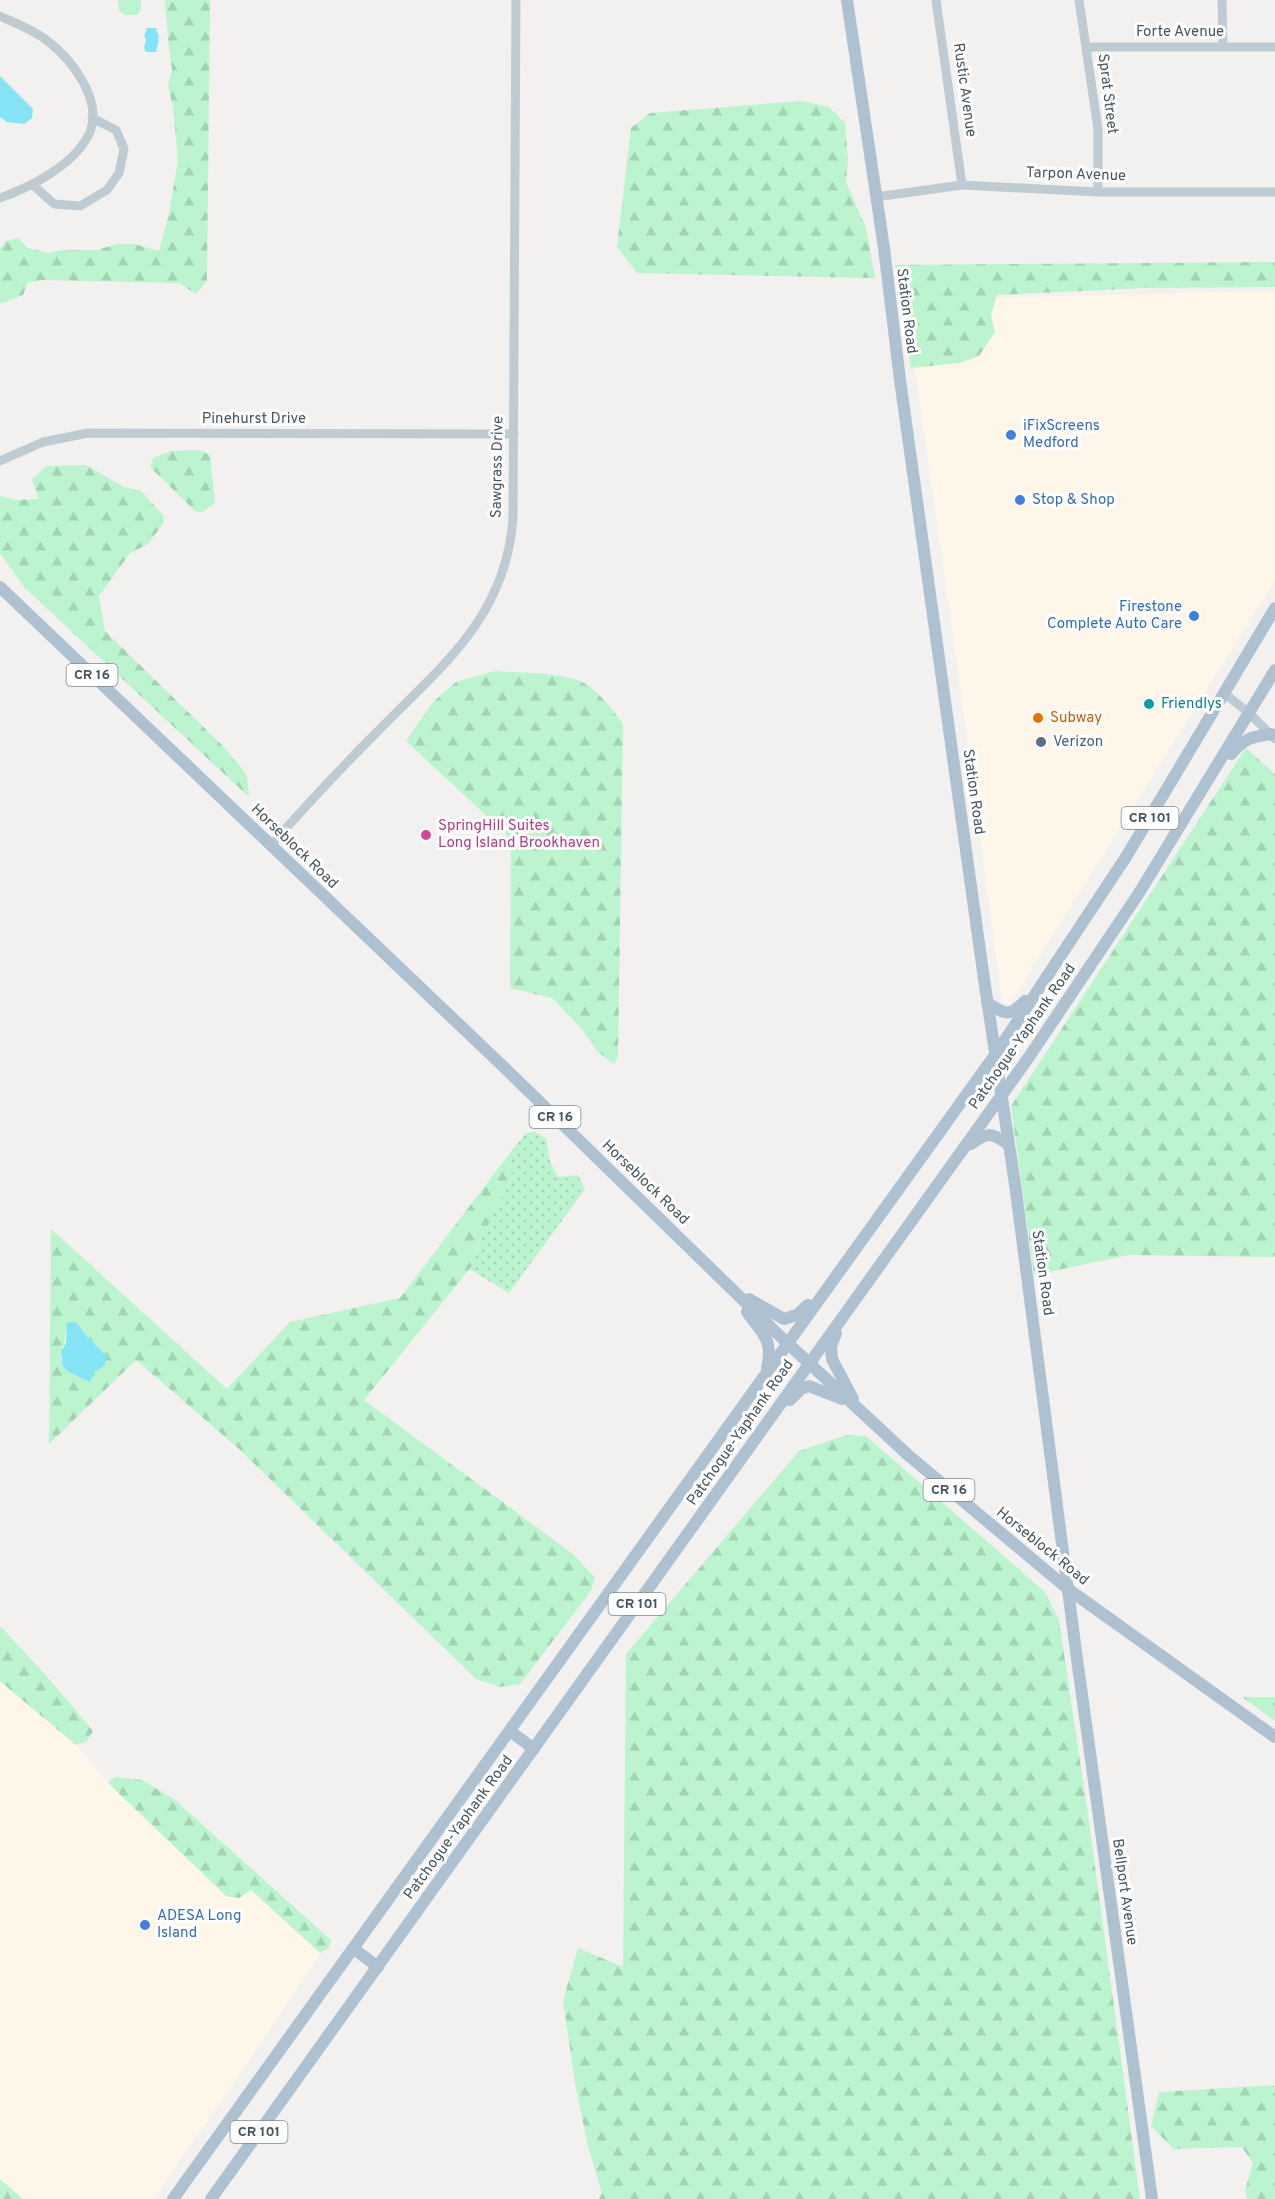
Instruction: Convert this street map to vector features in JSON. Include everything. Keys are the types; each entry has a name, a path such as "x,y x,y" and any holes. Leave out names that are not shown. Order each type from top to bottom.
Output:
{"main road":[{"name":"Station Road","path":"847,0 1008,1144 1068,1589"},
{"name":"Horseblock Road","path":"0,587 788,1343 937,1480 1068,1589 1275,1737"},
{"name":"Patchogue-Yaphank Road","path":"173,2199 995,1055 1136,840 1275,608"},
{"name":"Patchogue-Yaphank Road","path":"211,2199 1001,1096 1103,948 1275,670"},
{"path":"1207,782 1243,741 1273,737"},
{"path":"987,1002 1002,1012 1017,1010 1052,971"},
{"path":"962,1150 985,1135 996,1136 1008,1144"},
{"path":"730,1287 780,1318 789,1319 797,1315 832,1281"},
{"path":"730,1287 770,1346 765,1375"},
{"path":"843,1317 831,1346 831,1354 856,1406"},
{"path":"767,1422 805,1387 820,1389 856,1406"},
{"name":"Bellport Avenue","path":"1068,1589 1152,2199"},
{"path":"510,1731 534,1749"},
{"path":"354,1949 378,1967"}],"street":[{"name":"Sawgrass Drive","path":"270,846 469,637 498,588 510,551 513,518 516,0"},
{"name":"Rustic Avenue","path":"936,0 962,184"},
{"name":"Sprat Street","path":"1079,0 1098,129 1098,192"},
{"path":"1222,0 1222,46"},
{"path":"0,16 28,29 64,56 87,90 93,110 88,135 65,163 33,184 0,198"},
{"name":"Forte Avenue","path":"1086,47 1275,47"},
{"path":"33,184 54,204 80,206 106,190 119,173 124,149 116,130 92,118"},
{"name":"Tarpon Avenue","path":"876,197 962,184 1098,192 1275,192"},
{"name":"Pinehurst Drive","path":"0,461 44,441 87,433 513,434"},
{"path":"1225,694 1249,713 1273,737"}],"shaded area":[{"path":"1275,291 1275,580 1009,1005 1002,1001 905,300"},
{"name":"ADESA Long Island","path":"0,1681 76,1745 108,1783 251,1889 320,1953 260,2045 153,2199 23,2199 0,2179"}],"green space":[{"path":"118,0 141,0 141,10 137,15 124,15 119,10"},
{"path":"165,0 210,0 207,281 196,294 179,283 41,280 27,283 23,295 0,304 0,248 6,241 18,238 28,248 49,253 63,250 97,250 117,244 134,244 159,251 169,213 178,161 173,107 168,85 172,70"},
{"path":"801,101 829,107 845,123 848,160 846,182 866,228 875,278 637,273 617,247 631,128 650,113"},
{"path":"1275,262 1275,287 1145,288 997,295 991,315 995,332 979,356 960,363 911,368 895,265"},
{"path":"199,450 210,455 215,503 202,512 195,511 150,467 153,458 171,451"},
{"path":"86,465 124,487 141,491 164,516 163,524 148,544 130,553 99,596 105,631 225,748 247,775 249,797 25,588 0,553 0,496 16,500 39,499 32,479 47,466"},
{"path":"495,671 575,679 590,687 600,696 623,724 618,1057 614,1064 597,1051 581,1028 552,998 510,988 511,848 505,833 406,741 433,702 456,682"},
{"path":"1246,748 1275,774 1275,1257 1129,1255 1034,1275 1011,1106"},
{"path":"535,1132 546,1139 550,1161 558,1177 578,1175 585,1189 509,1293 469,1269 489,1220 516,1166 503,1162 526,1133"},
{"path":"503,1162 516,1166 475,1252 475,1262 364,1400 573,1554 595,1578 591,1591 520,1684 500,1687 476,1679 238,1448 136,1360 49,1444 51,1229 227,1389 290,1322 400,1298","holes":["77,1323 98,1347 105,1365 93,1372 90,1382 69,1371 61,1358 65,1331"]},
{"path":"846,1435 866,1436 1045,1592 1059,1620 1140,2199 599,2199 602,2193 588,2146 575,2083 563,2001 578,1948 623,1967 626,1654 799,1451"},
{"path":"0,1626 93,1731 86,1742 76,1745 0,1681"},
{"path":"1242,1697 1275,1697 1275,1721"},
{"path":"115,1777 142,1780 175,1800 331,1940 329,1948 320,1953 251,1890 239,1898 226,1896 108,1783"},
{"path":"1275,2085 1275,2199 1247,2199 1245,2190 1253,2163 1242,2147 1174,2149 1151,2126 1159,2092"},
{"path":"0,2179 23,2199 0,2199"}],"water":[{"path":"147,28 156,28 159,37 156,52 145,50 144,36"},
{"path":"0,76 33,109 32,118 24,124 7,122 0,117"},
{"path":"67,1322 77,1323 88,1338 107,1356 105,1365 94,1372 90,1382 63,1367 61,1352 66,1343"}],"place":[{"name":"iFixScreens Medford","path":"1011,435"},
{"name":"Stop & Shop","path":"1020,500"},
{"name":"Firestone Complete Auto Care","path":"1194,616"},
{"name":"Friendlys","path":"1149,704"},
{"name":"Subway","path":"1038,718"},
{"name":"Verizon","path":"1041,742"},
{"name":"SpringHill Suites Long Island Brookhaven","path":"426,835"},
{"name":"ADESA Long Island","path":"145,1925"}]}
